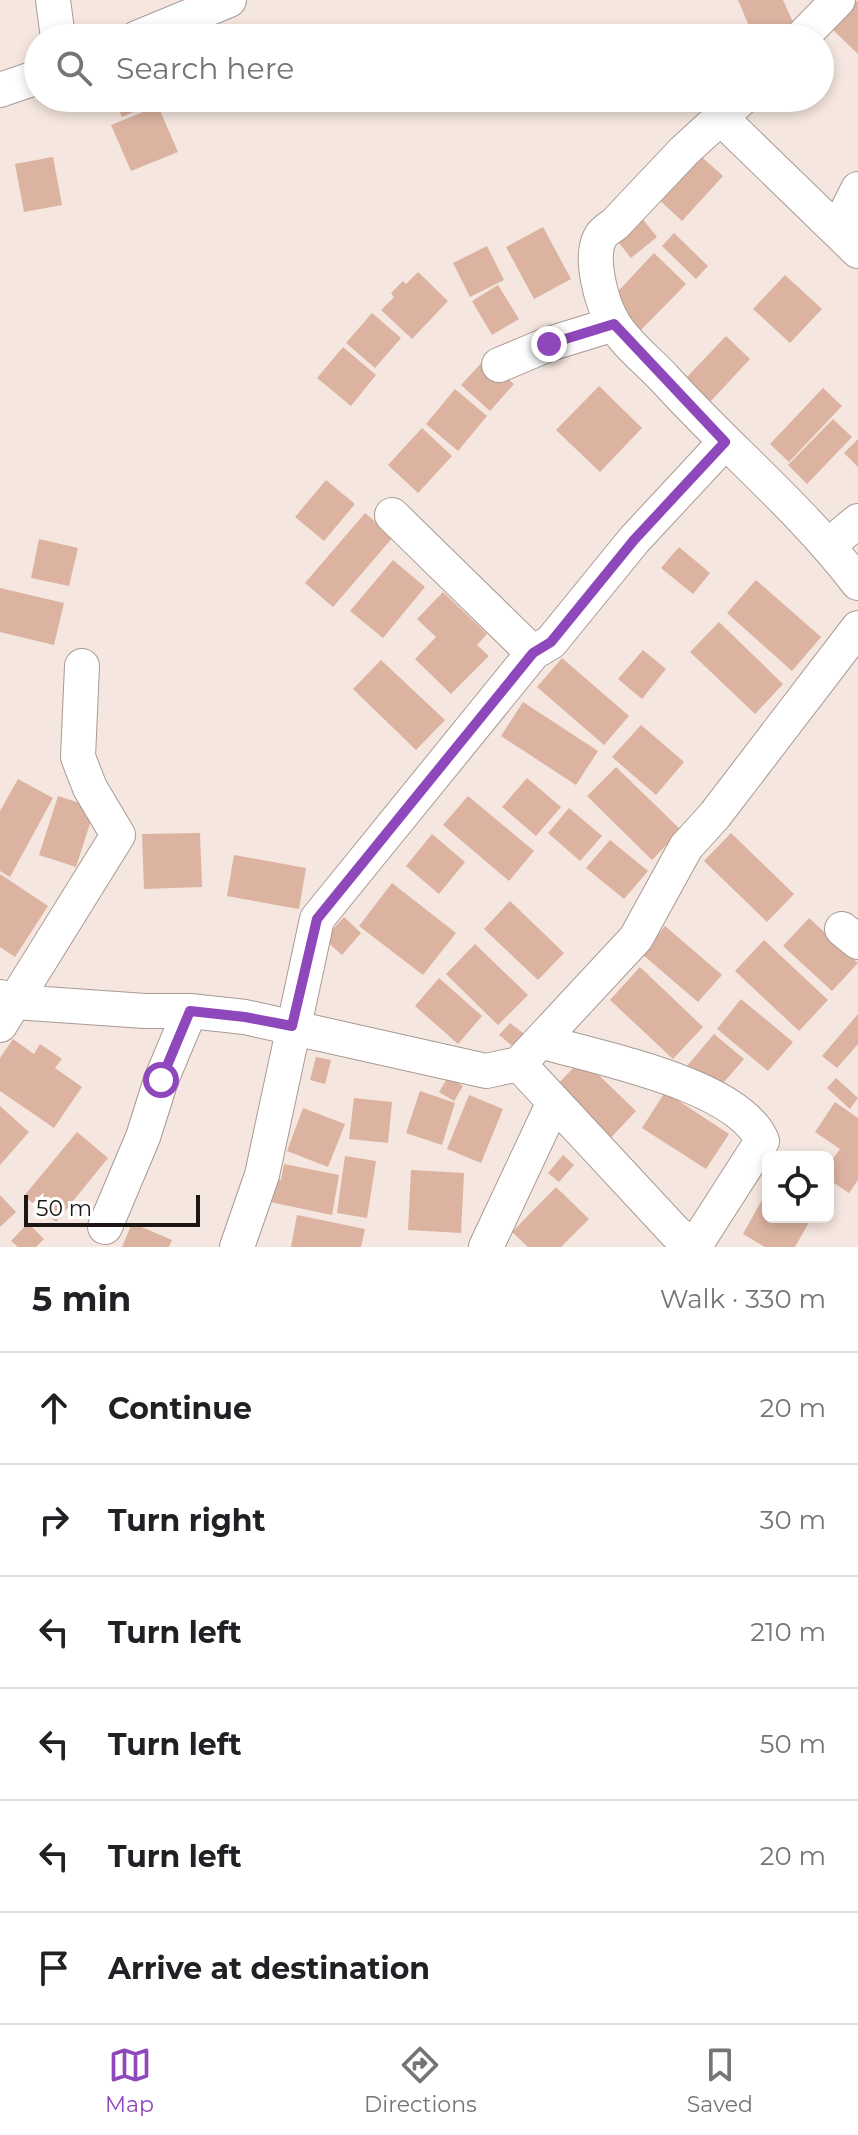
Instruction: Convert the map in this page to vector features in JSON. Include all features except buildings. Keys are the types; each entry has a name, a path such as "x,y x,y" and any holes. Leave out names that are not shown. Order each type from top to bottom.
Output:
{"street":[{"path":"53,0 56,24"},
{"path":"171,24 229,0"},
{"path":"815,24 838,0"},
{"path":"0,90 24,82"},
{"path":"729,112 684,151 615,224 602,233 597,243 595,264 602,293 614,324 725,442 783,496 829,545 858,583"},
{"path":"735,112 848,240"},
{"path":"848,240 858,189"},
{"path":"499,365 549,344 614,324"},
{"path":"237,1247 262,1175 317,919 533,653 551,642 634,540 725,442"},
{"path":"392,515 533,653"},
{"path":"829,545 858,521"},
{"path":"5,1008 190,1011 245,1017 486,1071 530,1052 636,938 686,847 715,815 858,628"},
{"path":"5,1008 118,835 90,788 78,757 82,666"},
{"path":"105,1227 143,1137 161,1080 190,1011"},
{"path":"530,1052 685,1082 746,1118 758,1131 762,1141 694,1247 676,1233 554,1102 530,1052"},
{"path":"486,1247 554,1102"}],"route":[{"path":"161,1080 190,1011 292,1026 317,919 533,653 551,642 634,540 725,442 701,420 614,324 549,344"}]}
